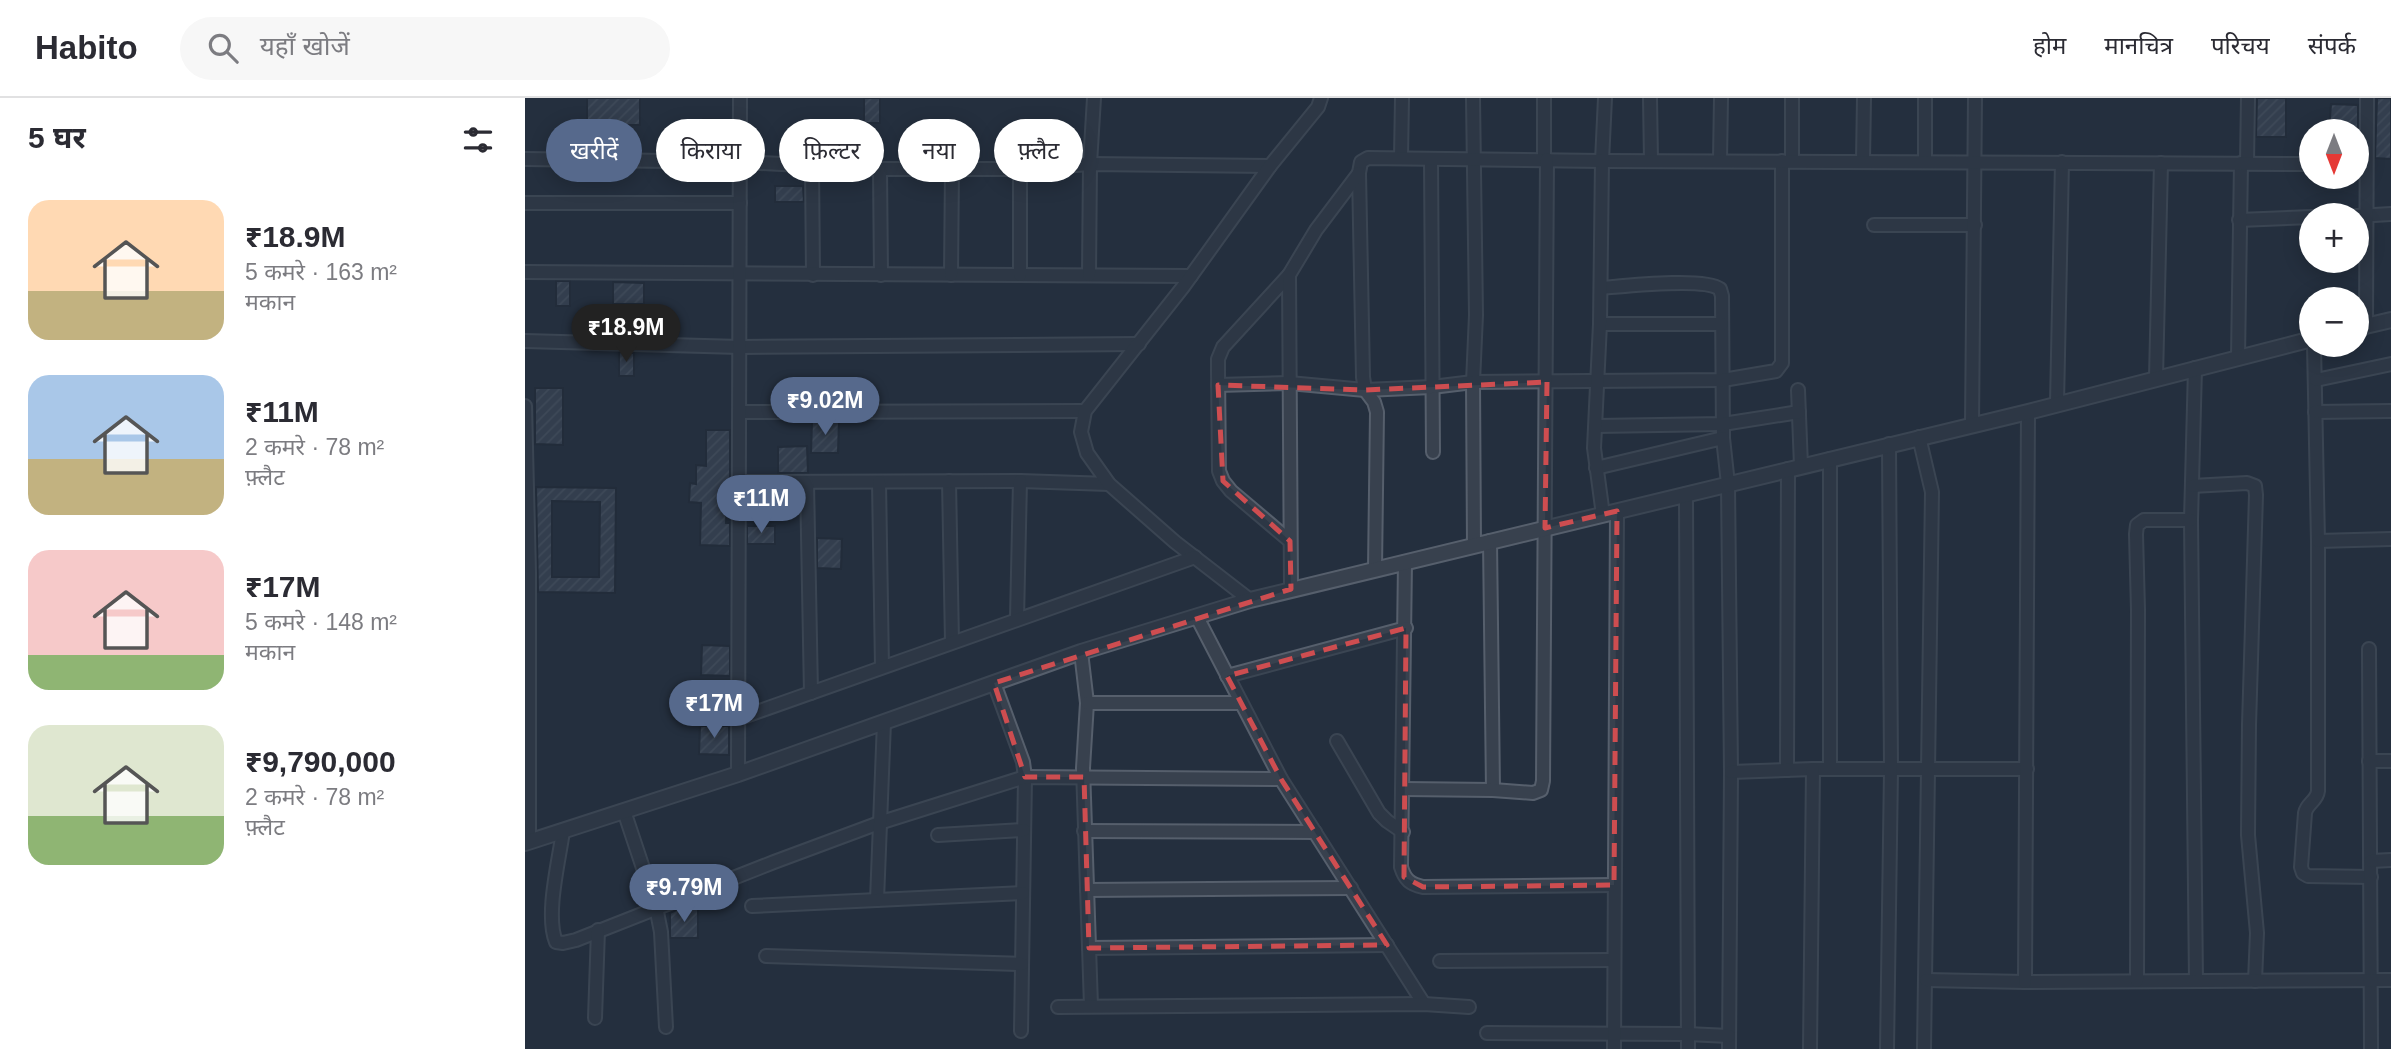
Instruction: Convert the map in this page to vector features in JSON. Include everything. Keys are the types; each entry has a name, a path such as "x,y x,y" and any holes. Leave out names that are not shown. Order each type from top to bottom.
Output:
{"street":[{"path":"740,98 740,119"},
{"path":"1089,275 1090,164 1094,98"},
{"path":"1250,600 1109,484 1087,453 1081,432 1085,411 1191,276 1270,166 1318,107 1321,98"},
{"path":"1401,158 1402,98"},
{"path":"1473,98 1476,315 1473,382 1474,545"},
{"path":"1404,789 1533,793 1541,790 1543,781 1547,382 1544,98"},
{"path":"1605,98 1596,468 1610,513 1614,1049"},
{"path":"1650,98 1651,160"},
{"path":"1720,160 1721,98"},
{"path":"1218,385 1289,383 1364,390 1473,382 1723,380 1776,371 1782,363 1787,161 1792,98"},
{"path":"1863,161 1864,98"},
{"path":"1925,98 1925,162"},
{"path":"1972,424 1975,98"},
{"path":"2238,357 2239,220 2248,98"},
{"path":"2365,119 2367,98"},
{"path":"1375,569 1377,412 1374,402 1364,390 1362,359 1359,173 1361,162 1368,158 2299,164"},
{"path":"525,159 656,161"},
{"path":"1431,159 1433,452"},
{"path":"2057,402 2061,162"},
{"path":"2156,378 2161,163"},
{"path":"1083,164 1270,166"},
{"path":"1290,541 1231,491 1223,481 1218,460 1218,359 1223,347 1289,275 1316,230 1359,173"},
{"path":"738,774 740,182"},
{"path":"812,182 813,275"},
{"path":"880,182 881,275"},
{"path":"951,275 952,182"},
{"path":"1020,182 1020,275"},
{"path":"525,203 740,203"},
{"path":"2369,216 2391,214"},
{"path":"2239,220 2299,218"},
{"path":"1874,225 1975,225"},
{"path":"525,272 1191,276"},
{"path":"1289,275 1291,589"},
{"path":"1487,1032 1687,1034 1729,1042 1731,772 1728,484 1723,438 1722,296 1720,289 1714,285 1601,288"},
{"path":"2369,325 2391,320"},
{"path":"1600,324 1722,324"},
{"path":"525,341 740,347 1139,344"},
{"path":"525,406 527,843 738,774 1081,652 1250,600 2028,412 2057,402 2299,343"},
{"path":"2315,357 2318,797 2306,808 2301,867 2303,873 2308,876 2371,877"},
{"path":"2316,380 2391,364"},
{"path":"2195,368 2191,520 2196,981"},
{"path":"1787,770 1798,390"},
{"path":"740,412 1085,411"},
{"path":"2315,412 2391,411"},
{"path":"1596,426 1723,424 1799,412"},
{"path":"2025,982 2028,412"},
{"path":"1919,437 1932,492 1924,1049"},
{"path":"1596,468 1723,438"},
{"path":"1887,1049 1891,770 1889,444"},
{"path":"1830,459 1830,769"},
{"path":"949,481 952,642"},
{"path":"740,482 1020,481 1109,484"},
{"path":"1017,618 1020,481"},
{"path":"807,482 811,693"},
{"path":"879,482 882,667"},
{"path":"2192,486 2247,483 2255,486 2248,835 2257,933 2255,981"},
{"path":"1686,494 1688,1049"},
{"path":"2137,981 2137,525 2144,520 2191,520"},
{"path":"2318,541 2391,539"},
{"path":"1490,541 1493,790"},
{"path":"740,718 1195,557"},
{"path":"1405,562 1404,877 1423,887 1614,885"},
{"path":"1197,617 1281,779 1424,1004"},
{"path":"1227,676 1406,628"},
{"path":"2369,649 2371,1049"},
{"path":"1081,652 1087,703 1084,831 1091,1006"},
{"path":"994,683 1023,762 1025,777 1021,1031"},
{"path":"1087,703 1240,703"},
{"path":"877,900 884,722"},
{"path":"1336,741 1379,813 1403,832"},
{"path":"2369,761 2391,761"},
{"path":"1731,772 1813,769 2027,769"},
{"path":"1810,1049 1813,769"},
{"path":"563,831 551,917 556,942 563,943 879,823 1025,777 1281,779"},
{"path":"624,811 656,907 661,932 666,1027"},
{"path":"938,835 1024,830"},
{"path":"1084,831 1315,832"},
{"path":"2371,861 2391,860"},
{"path":"1087,890 1351,888"},
{"path":"752,905 1023,893"},
{"path":"595,1018 598,930"},
{"path":"1089,947 1387,945"},
{"path":"766,956 1022,964"},
{"path":"1440,961 1614,960"},
{"path":"1926,980 2391,980"},
{"path":"1058,1007 1424,1004 1469,1007"}],"highlighted area":[{"path":"1547,382 1545,528 1617,511 1614,885 1423,887 1404,877 1406,628 1227,676 1281,779 1387,945 1089,948 1084,777 1025,777 994,683 1291,589 1290,541 1223,481 1218,385 1365,390"}],"building":[{"path":"587,98 640,98 640,119 587,119"},
{"path":"864,98 880,98 880,119 864,119"},
{"path":"2257,98 2286,98 2286,137 2256,137"},
{"path":"2377,98 2391,98 2391,159 2375,158"},
{"path":"2331,104 2358,105 2358,119 2330,119"},
{"path":"775,186 803,186 804,202 775,202"},
{"path":"556,281 570,281 570,306 556,306"},
{"path":"613,282 644,283 644,304 613,304"},
{"path":"619,352 634,353 634,376 619,376"},
{"path":"535,388 563,388 563,445 535,444"},
{"path":"839,420 838,453 811,453 812,421"},
{"path":"706,430 730,430 730,483 726,523 730,523 730,546 700,545 701,503 689,502 690,483 696,484 696,465 706,466"},
{"path":"807,446 808,473 778,473 778,447"},
{"path":"536,487 616,488 615,593 538,592","holes":["552,501 600,502 599,577 552,577"]},
{"path":"747,526 775,526 775,544 747,544"},
{"path":"817,538 842,539 841,569 817,568"},
{"path":"702,645 730,646 730,676 701,675"},
{"path":"700,726 729,726 729,755 699,754"},
{"path":"678,909 698,909 698,938 670,938 670,913"}]}
